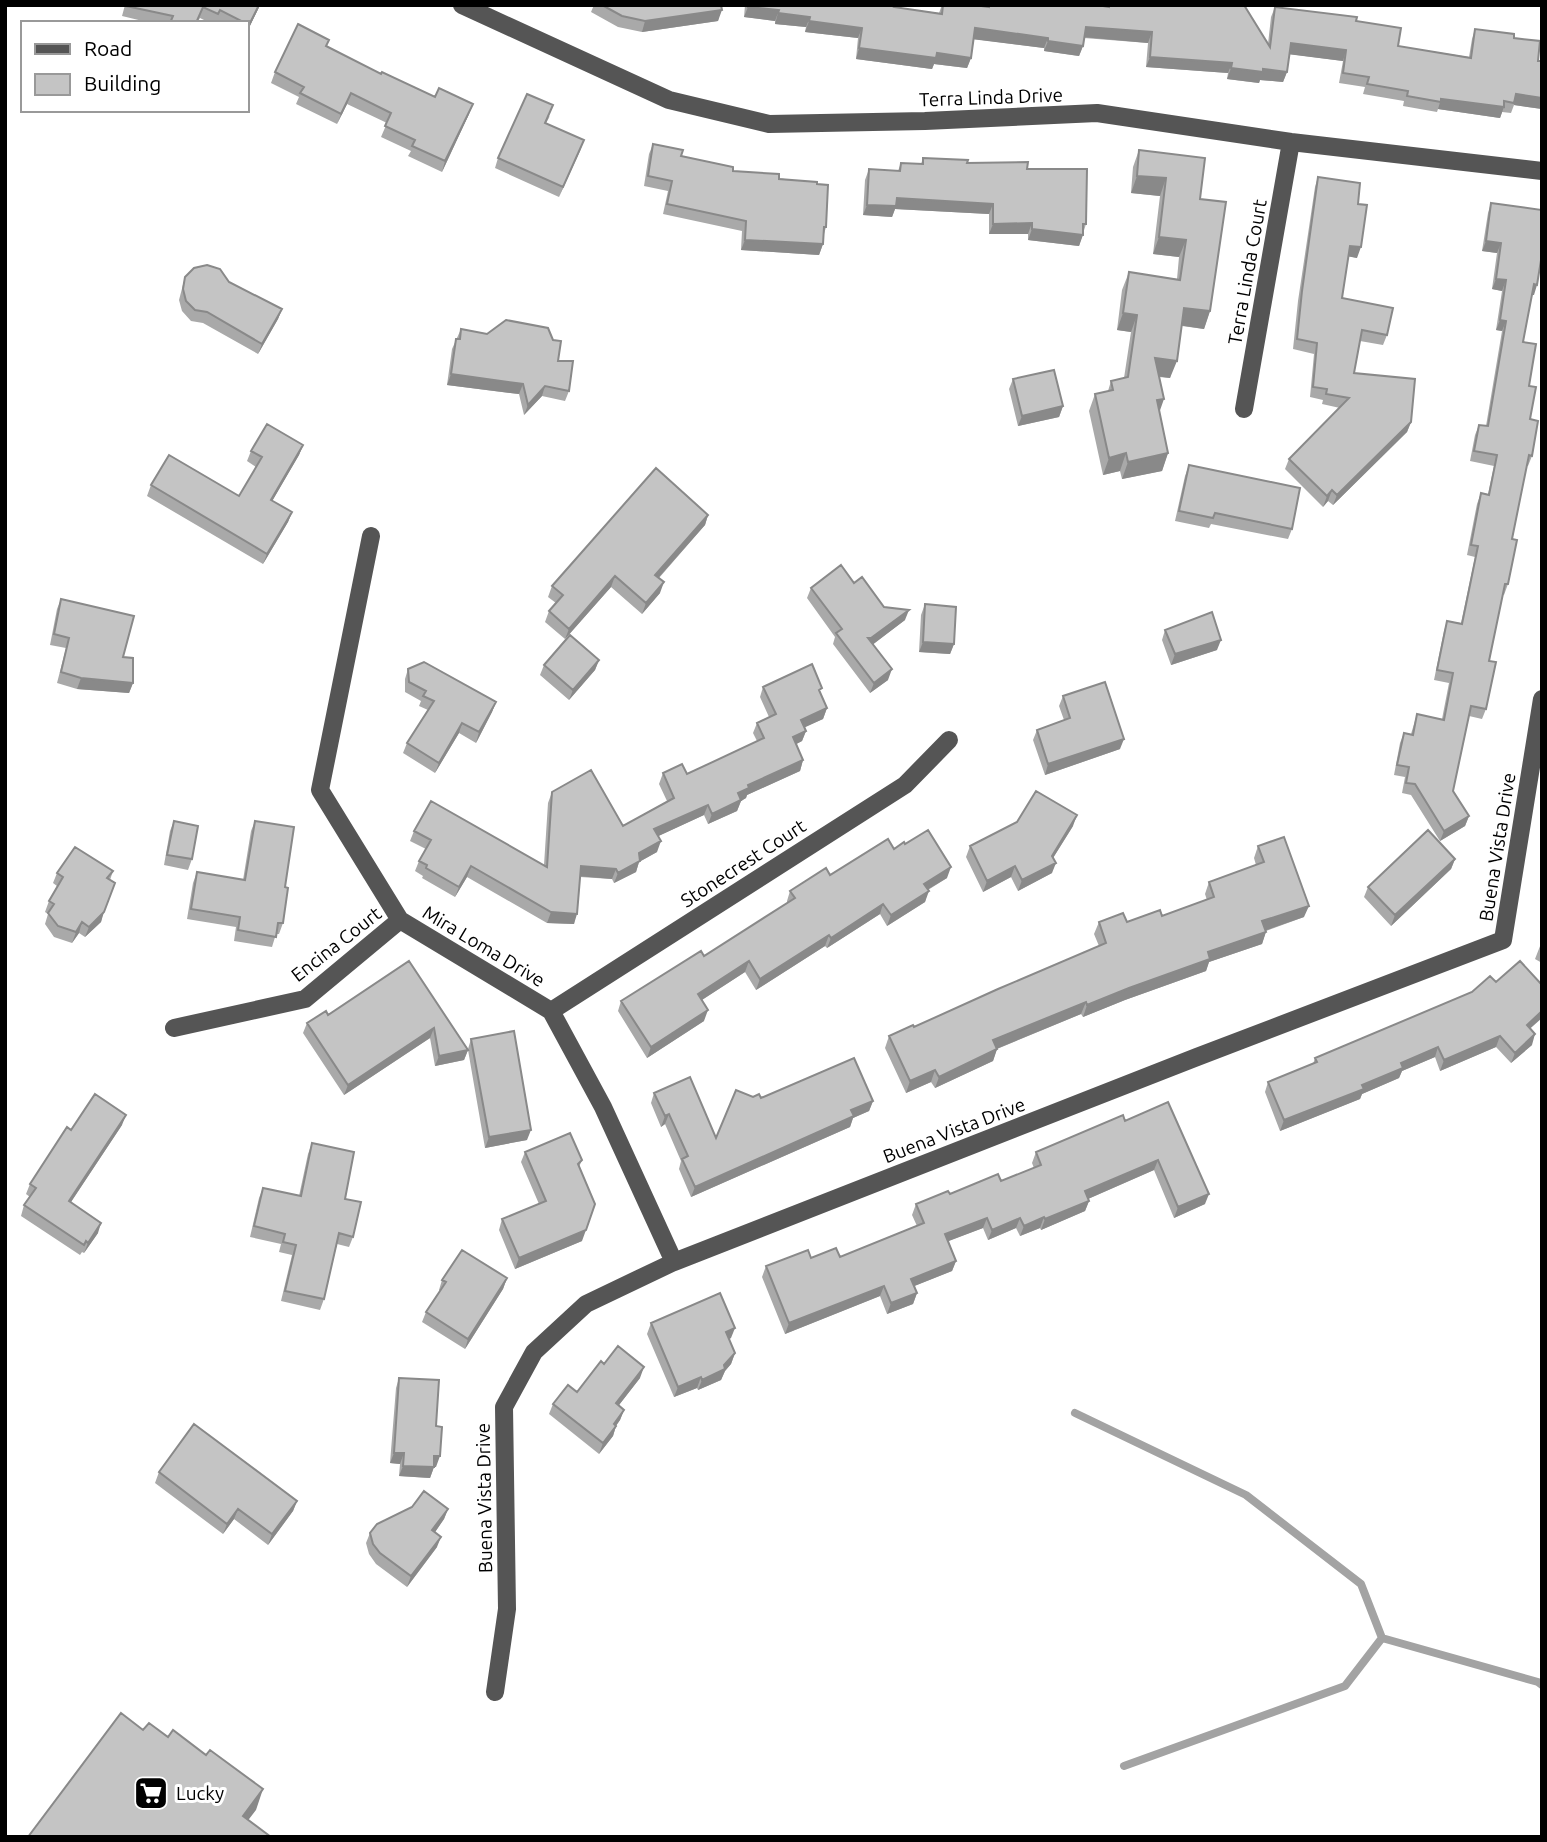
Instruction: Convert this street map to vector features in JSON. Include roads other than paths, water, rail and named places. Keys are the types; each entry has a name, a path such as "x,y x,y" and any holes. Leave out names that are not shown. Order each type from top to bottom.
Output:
{"street":[{"name":"Terra Linda Drive","path":"462,5 669,100 769,124 925,121 1097,113 1292,142 1542,171"},
{"name":"Terra Linda Court","path":"1244,409 1292,142"},
{"name":"Mira Loma Drive","path":"371,536 320,790 400,920 551,1011 603,1107 674,1262"},
{"name":"Buena Vista Drive","path":"495,1692 507,1609 504,1407 534,1352 586,1304 674,1262 1503,940 1542,699"},
{"name":"Stonecrest Court","path":"551,1011 905,785 949,740"},
{"name":"Encina Court","path":"174,1028 305,999 400,920"}],"waterway":[{"path":"1075,1413 1246,1495 1361,1584 1382,1638"},
{"path":"1124,1766 1345,1686 1382,1638 1542,1685"}],"place":[{"name":"Lucky","path":"151,1793"}]}
